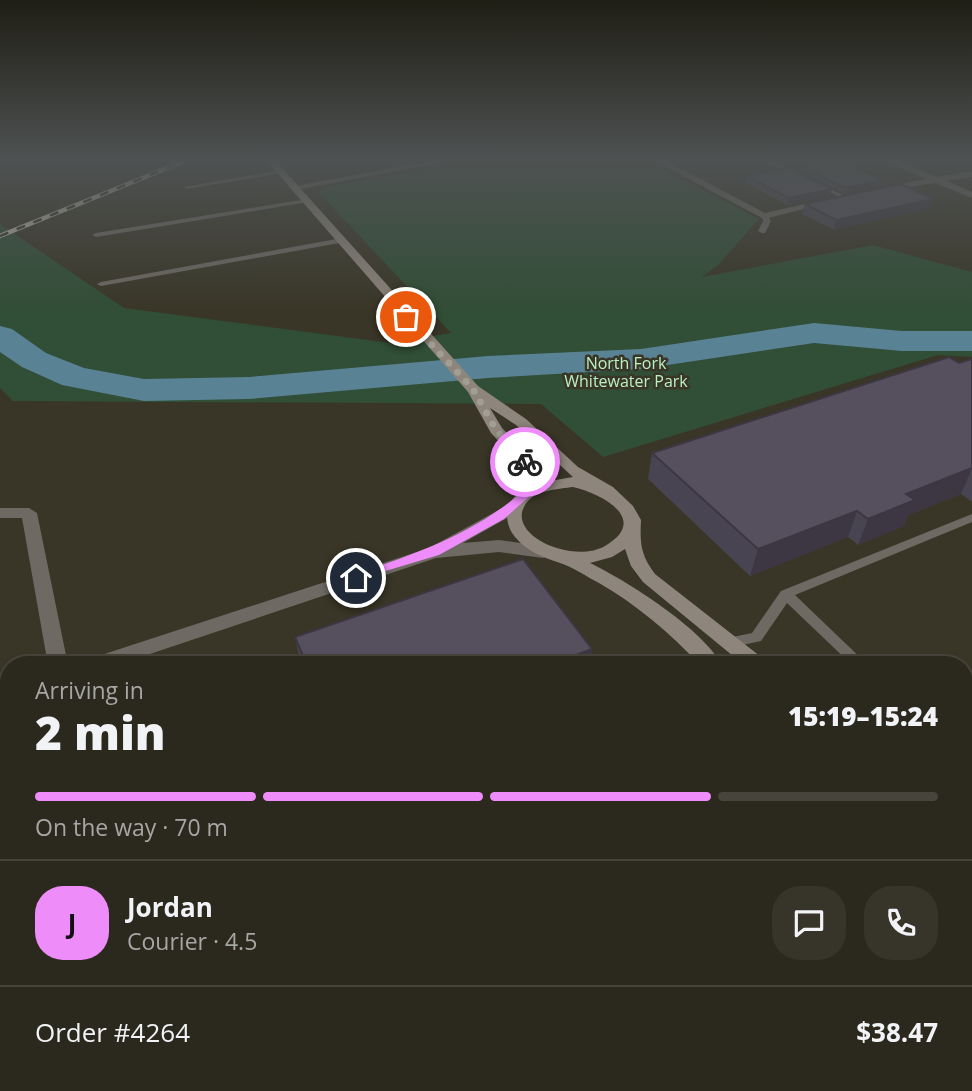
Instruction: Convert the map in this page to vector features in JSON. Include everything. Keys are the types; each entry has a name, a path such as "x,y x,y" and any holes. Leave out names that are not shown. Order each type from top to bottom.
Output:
{"main road":[{"path":"316,211 473,389 522,422 572,470 607,491 629,510 632,522 629,534 620,546 604,554 563,557"},
{"path":"473,389 496,430 523,458 521,499 513,517 517,530 527,542 543,552 563,557 598,573 666,618 703,656"},
{"path":"521,499 539,487 573,482 607,491"},
{"path":"629,534 640,566 649,578 748,656"}],"street":[{"path":"754,211 764,216 787,211"},
{"path":"435,552 521,499"},
{"path":"0,513 29,513 56,656"},
{"path":"120,656 435,552 499,546 543,552"}],"lane":[{"path":"96,235 245,211"},
{"path":"762,232 767,221 764,216"},
{"path":"101,284 342,240"},
{"path":"733,642 755,636 786,594 972,518"},
{"path":"786,594 851,656"}],"green space":[{"name":"North Fork Whitewater Park","path":"336,211 743,211 759,219 718,265 702,277 873,245 972,272 972,357 938,355 603,457 541,404 13,401 0,388 0,224 124,308 390,343 451,333"}],"building":[{"path":"818,211 878,211 836,220"},
{"path":"949,357 959,363 972,359 972,468 906,494 915,500 868,519 857,511 758,549 652,453"},
{"path":"523,559 592,649 574,656 303,656 295,637"}],"waterway":[{"path":"0,336 34,360 75,377 144,390 249,388 488,367 641,359 759,339 814,333 902,341 972,341"}],"railway":[{"path":"0,236 62,211"}],"way so far":[{"path":"406,317 473,389 496,430 525,462"}],"route":[{"path":"356,578 435,552 455,538 469,533 517,505 526,494 525,462"}]}
